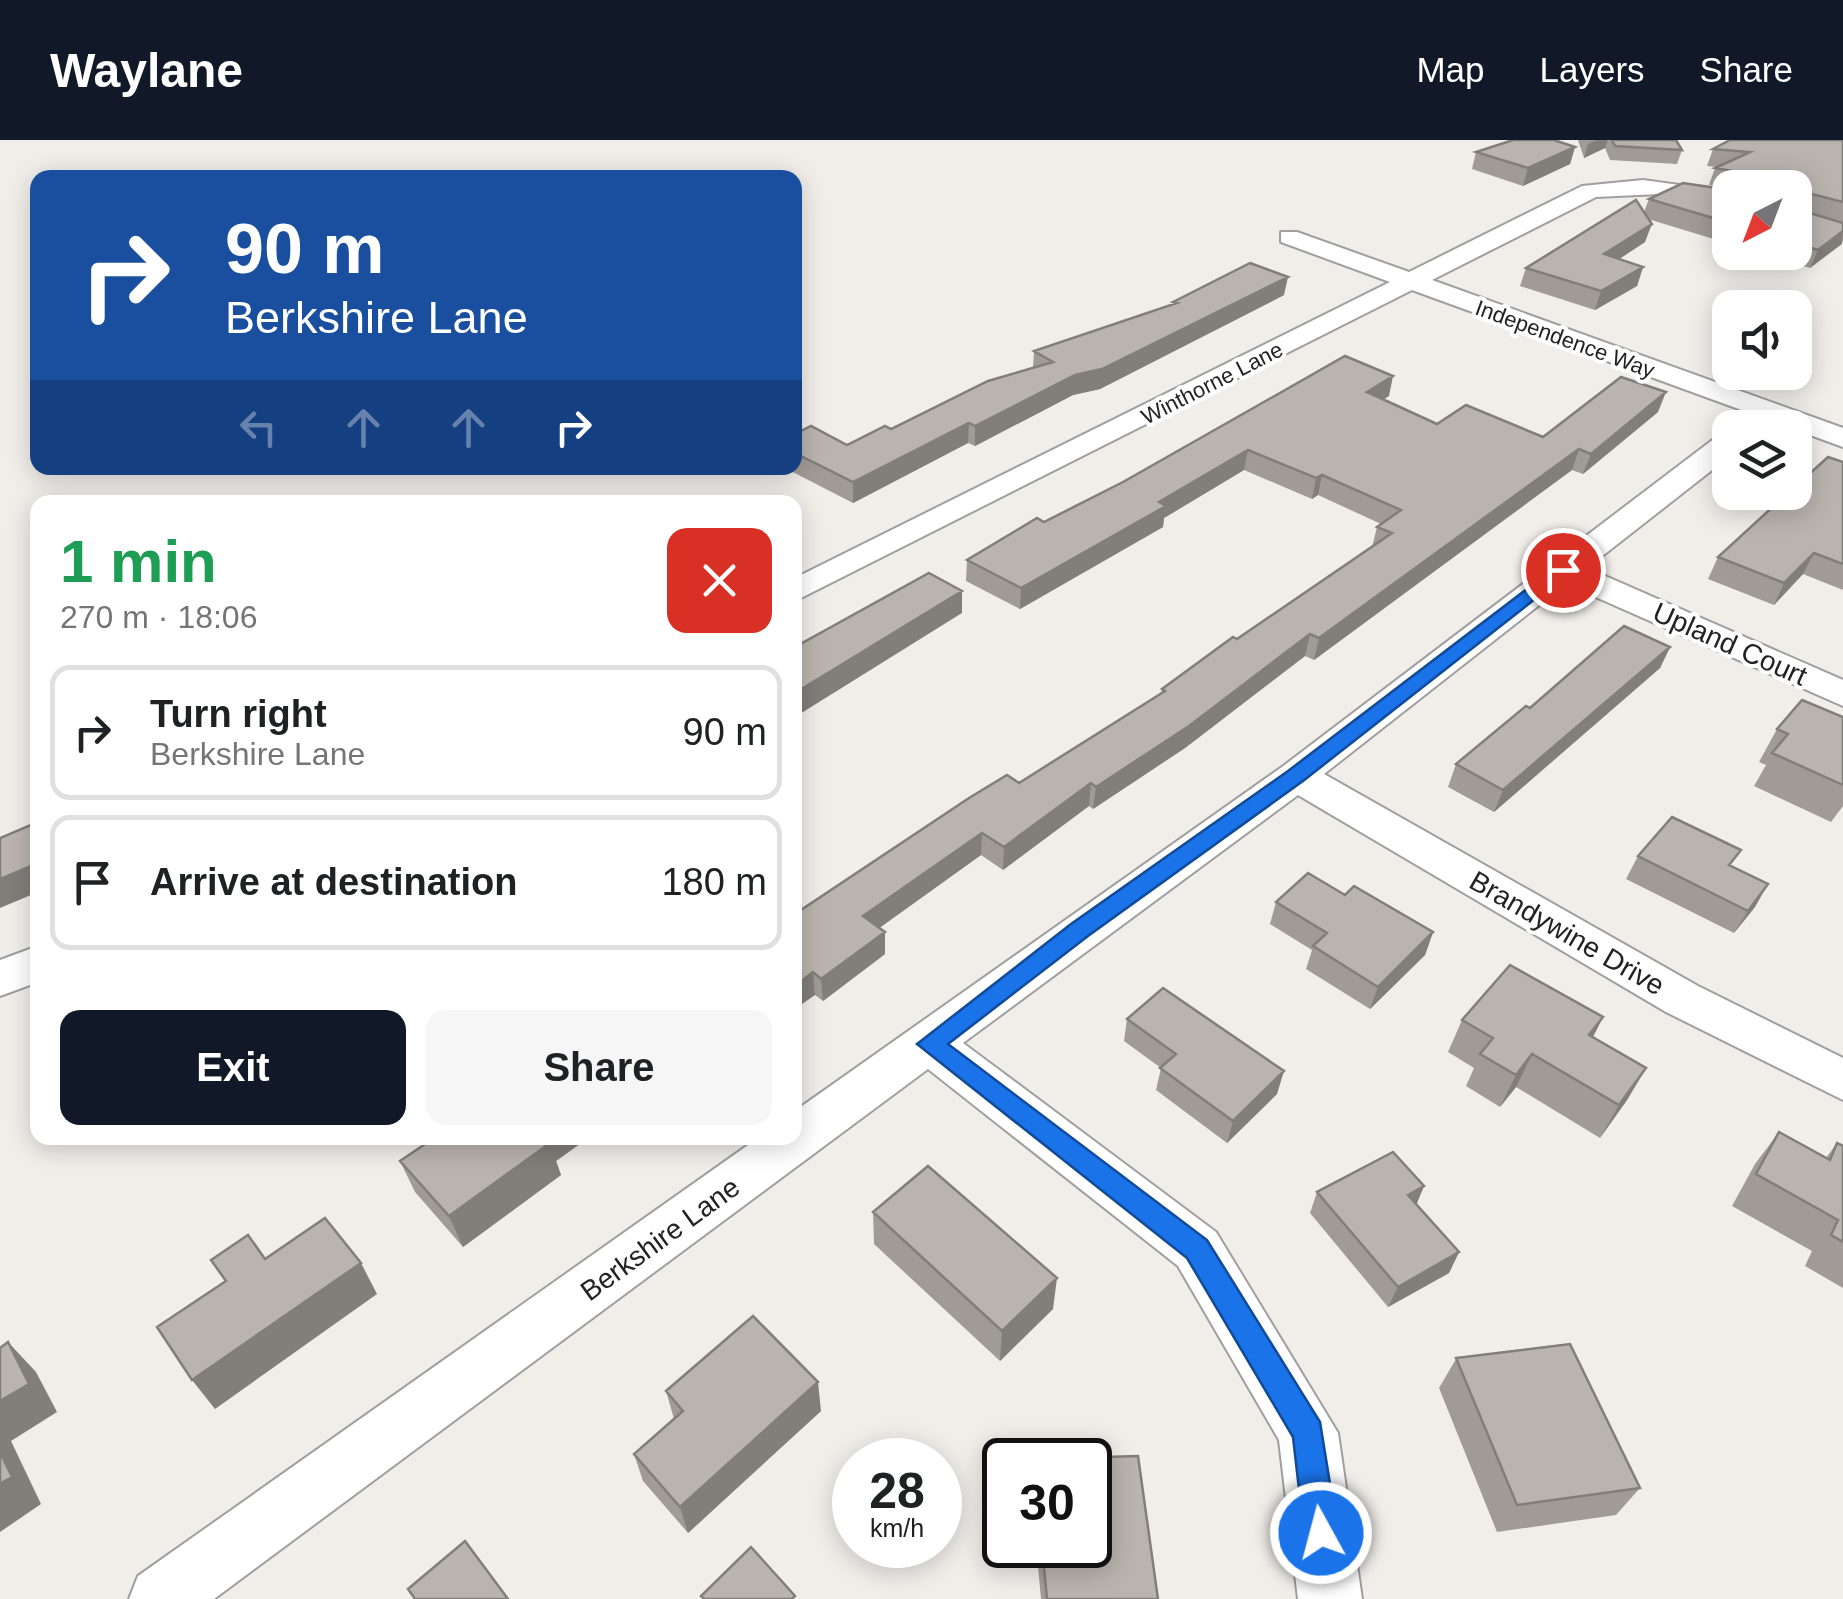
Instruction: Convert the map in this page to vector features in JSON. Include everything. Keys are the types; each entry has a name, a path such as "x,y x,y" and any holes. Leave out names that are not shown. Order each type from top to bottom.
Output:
{"street":[{"name":"Winthorne Lane","path":"802,586 1590,191 1630,183 1712,194"},
{"name":"Independence Way","path":"1289,237 1733,410"},
{"name":"Independence Way","path":"1812,431 1843,438"},
{"name":"Berkshire Lane","path":"802,1136 1296,776 1712,456"},
{"name":"Upland Court","path":"1563,570 1843,694"},
{"name":"Brandywine Drive","path":"1296,776 1682,999 1843,1080"},
{"path":"0,980 30,967"},
{"path":"930,1044 1197,1249 1308,1433 1330,1599"},
{"name":"Berkshire Lane","path":"161,1599 790,1145"}],"building":[{"path":"1513,140 1554,140 1575,147 1528,168 1476,152"},
{"path":"1612,140 1676,140 1682,150 1615,146"},
{"path":"1730,140 1843,140 1843,202 1812,194 1812,170 1715,168 1750,152 1713,149"},
{"path":"1683,183 1712,187 1712,218 1649,199"},
{"path":"1636,200 1652,224 1604,254 1643,267 1601,291 1526,268"},
{"path":"1812,214 1843,223 1843,231 1818,250 1812,248"},
{"path":"1250,263 1288,277 1102,369 1075,375 975,426 969,423 853,482 802,456 802,430 811,426 847,445 885,426 891,429 988,381 1053,362 1034,351 1177,303 1173,302"},
{"path":"1345,356 1393,376 1367,392 1437,424 1466,405 1543,437 1621,377 1666,392 1591,454 1579,449 1319,638 1310,634 1189,726 1096,787 1091,783 1004,847 982,833 863,916 885,932 821,979 813,972 802,981 802,909 1007,775 1019,783 1165,691 1162,689 1233,637 1237,639 1392,533 1377,527 1401,510 1322,475 1316,478 1248,450 1159,502 1166,506 1021,588 967,560 1037,518 1044,522 1123,482"},
{"path":"1828,457 1843,462 1843,564 1814,553 1784,583 1718,557 1769,510 1812,510 1812,472"},
{"path":"929,573 962,591 802,689 802,643"},
{"path":"1624,626 1670,647 1503,790 1456,764 1526,706 1530,708"},
{"path":"1802,700 1843,717 1843,785 1772,753 1788,734 1777,729"},
{"path":"1672,817 1741,850 1729,865 1768,884 1748,911 1638,856"},
{"path":"30,825 30,866 0,879 0,838"},
{"path":"1308,873 1345,895 1354,886 1433,932 1378,987 1313,946 1327,933 1276,902"},
{"path":"1510,965 1603,1017 1589,1035 1646,1068 1619,1105 1532,1054 1516,1075 1480,1054 1493,1038 1462,1020"},
{"path":"1163,988 1284,1071 1233,1121 1160,1068 1176,1054 1127,1019"},
{"path":"1779,1132 1830,1160 1837,1143 1843,1146 1843,1242 1831,1235 1838,1220 1756,1174"},
{"path":"424,1145 547,1145 449,1216 400,1161"},
{"path":"1393,1152 1424,1186 1408,1195 1459,1252 1398,1287 1317,1192"},
{"path":"928,1166 1057,1278 1002,1331 873,1212"},
{"path":"325,1218 361,1263 192,1380 157,1327 226,1281 211,1260 248,1235 265,1259"},
{"path":"753,1316 818,1382 680,1507 634,1454 683,1411 666,1391"},
{"path":"8,1342 29,1384 0,1401 0,1348"},
{"path":"1570,1344 1640,1488 1517,1505 1456,1358"},
{"path":"0,1452 12,1477 0,1484"},
{"path":"1138,1456 1158,1599 1047,1599 1044,1568 1112,1568 1112,1457"},
{"path":"465,1541 508,1599 415,1599 408,1589"},
{"path":"751,1547 795,1596 704,1599 701,1596"}],"route":[{"path":"1321,1533 1308,1433 1197,1249 930,1044 1080,930 1296,776 1563,570"}]}
